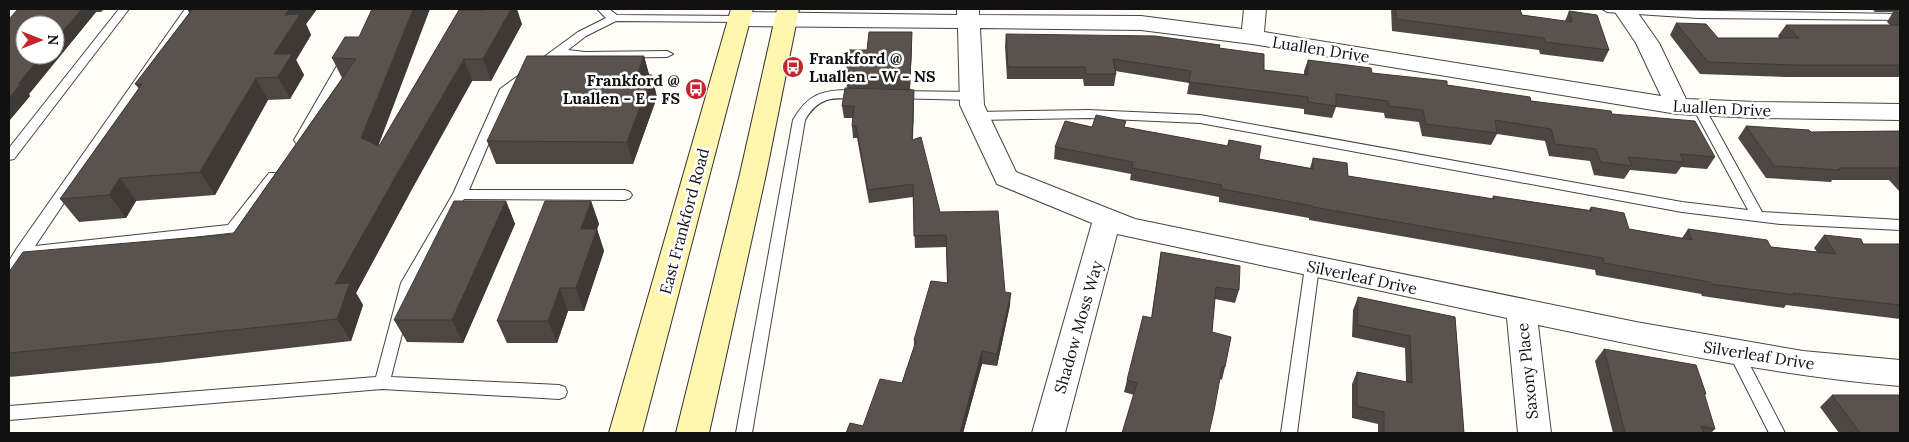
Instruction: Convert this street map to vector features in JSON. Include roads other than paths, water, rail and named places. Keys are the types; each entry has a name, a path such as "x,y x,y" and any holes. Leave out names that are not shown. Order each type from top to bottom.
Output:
{"main road":[{"name":"East Frankford Road","path":"625,433 741,14"},
{"path":"692,433 753,174 786,14"}],"street":[{"path":"1252,37 1256,9"},
{"path":"1619,10 1633,20 1665,77 1688,107"},
{"name":"Luallen Drive","path":"741,14 968,15 1141,23 1252,37 1688,107 1900,112"},
{"name":"Silverleaf Drive","path":"968,15 975,106 1006,178 1107,220 1130,228 1636,334 1803,363 1900,373"},
{"name":"Shadow Moss Way","path":"1048,433 1107,220"},
{"name":"Saxony Place","path":"1521,309 1534,433"}],"lane":[{"path":"9,156 124,9"},
{"path":"9,272 190,9"},
{"path":"602,9 614,18"},
{"path":"1619,10 1698,15 1900,17"},
{"path":"382,383 408,283 460,194 506,89 582,34 614,18 741,14"},
{"path":"291,153 302,138 356,43"},
{"path":"557,52 585,55 667,54"},
{"path":"744,433 800,120 804,109 813,101 825,95 878,94 1046,113 1143,114 1200,119 1662,204 1758,217 1900,225"},
{"path":"1688,107 1758,217"},
{"path":"22,252 232,229 280,168"},
{"path":"460,194 624,195"},
{"path":"1289,433 1292,395 1312,267"},
{"path":"1736,352 1777,433"},
{"path":"9,413 382,383 559,392"}],"place":[{"name":"Frankford @ Luallen - W - NS","path":"793,67"},
{"name":"Frankford @ Luallen - E - FS","path":"696,89"}]}
